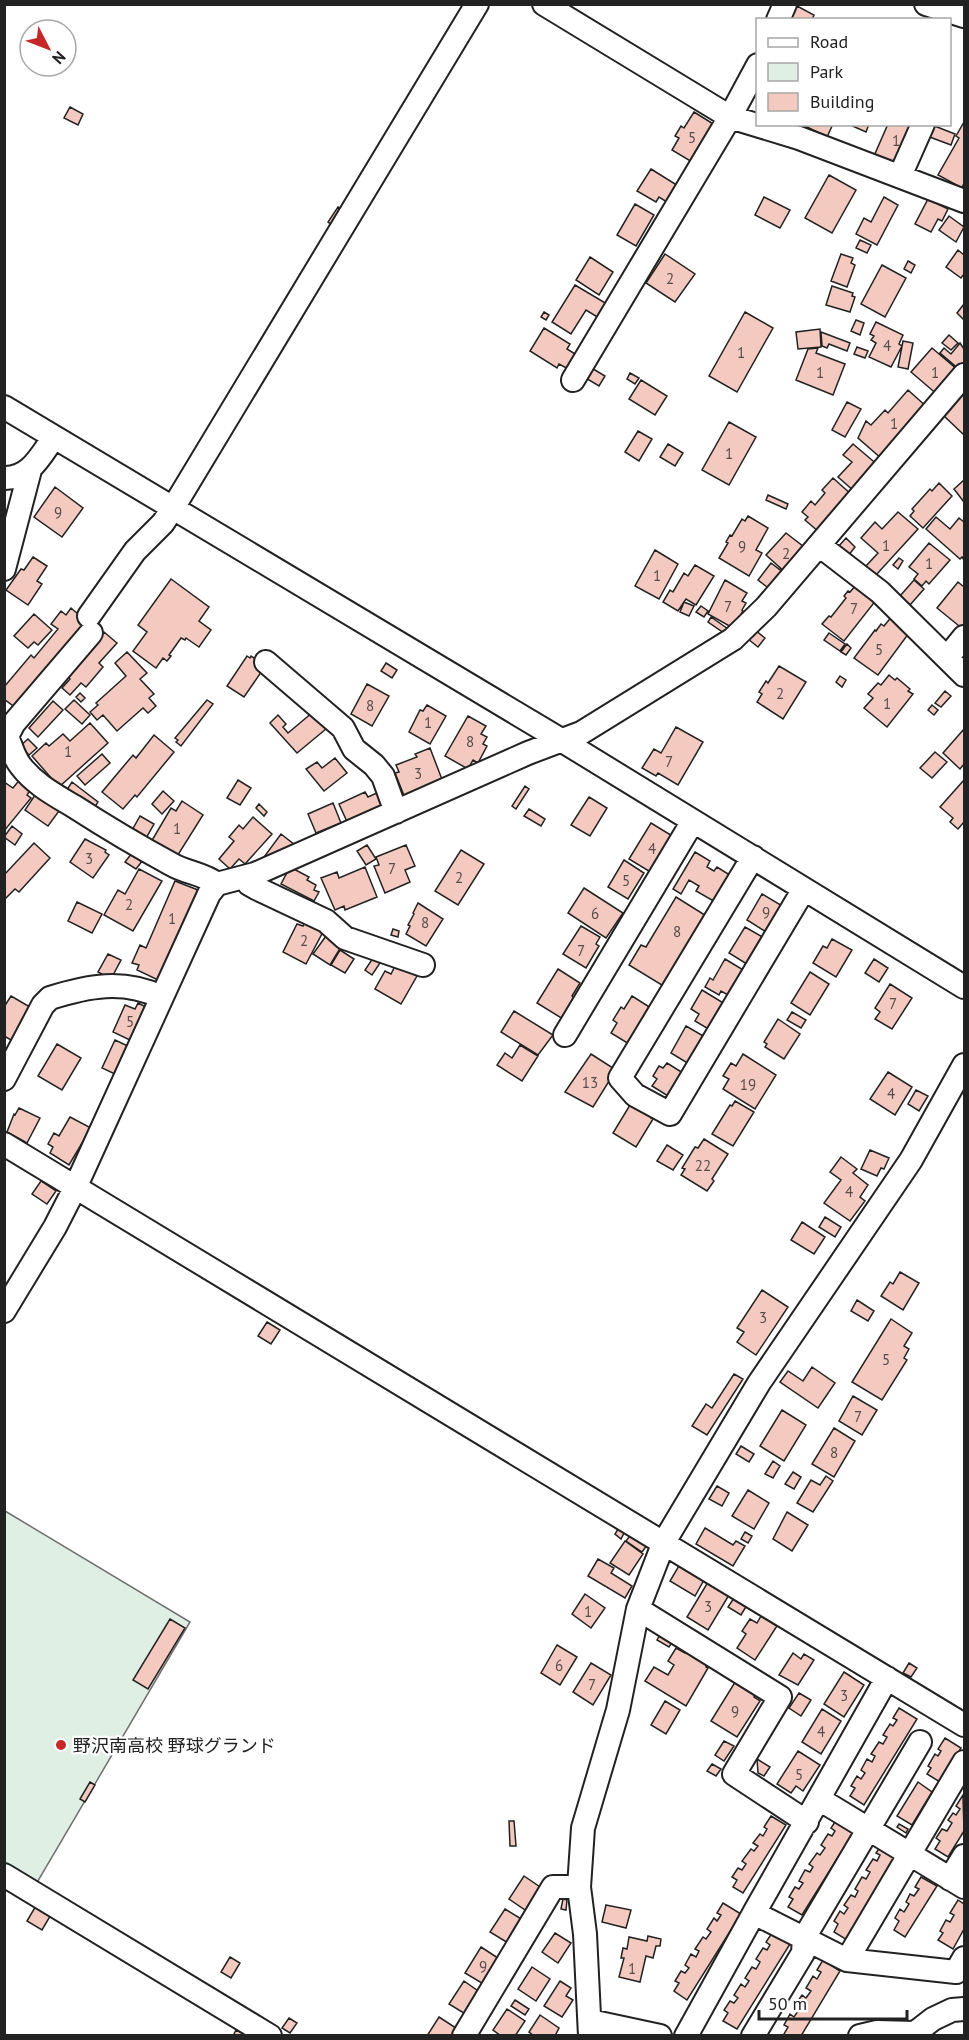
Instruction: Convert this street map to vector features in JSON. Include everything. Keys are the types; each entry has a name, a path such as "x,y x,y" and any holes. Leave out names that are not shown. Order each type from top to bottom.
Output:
{"street":[{"path":"217,884 208,877 176,867 105,827 39,785 20,766 6,737 14,723 90,624 135,551 163,523 173,508 477,4"},
{"path":"544,4 730,117 756,125"},
{"path":"779,18 785,4"},
{"path":"926,4 964,16"},
{"path":"573,380 730,117 756,69"},
{"path":"760,126 799,138 964,201"},
{"path":"900,176 922,126"},
{"path":"4,1311 55,1227 75,1188 209,894 217,884 255,874 581,733 733,639 766,607 964,375"},
{"path":"4,407 561,740 964,987"},
{"path":"4,569 30,470 54,437"},
{"path":"4,478 11,478 30,470"},
{"path":"819,544 880,592 964,675"},
{"path":"947,658 964,637"},
{"path":"266,662 343,728 354,749 374,765 383,776 396,812"},
{"path":"565,1035 693,821"},
{"path":"753,857 620,1078 635,1095 670,1114 804,889"},
{"path":"244,877 256,888 326,921 345,938 423,965"},
{"path":"4,1080 43,1005 50,998 113,984 161,997"},
{"path":"660,2036 590,2028 585,1934 579,1887 583,1828 618,1710 638,1609 664,1542 759,1383 912,1160 964,1065"},
{"path":"4,1144 964,1725"},
{"path":"638,1609 780,1697 734,1774 807,1822"},
{"path":"686,2036 887,1678"},
{"path":"753,2036 803,1953 804,1938 920,1742"},
{"path":"847,1960 964,1762"},
{"path":"819,1799 957,1883 964,1856"},
{"path":"4,1875 270,2036"},
{"path":"464,2036 553,1887 579,1887"},
{"path":"754,1913 847,1960 960,1965 958,2010 933,2019 915,2033 877,2032 860,2036"}],"green space":[{"name":"野沢南高校 野球グランド","path":"5,1511 190,1622 35,1886 5,1868"}],"building":[{"path":"797,6 814,15 813,18 790,18"},
{"path":"70,107 83,114 78,125 64,118"},
{"path":"694,112 715,125 692,162 672,150 679,138 675,136 681,126 684,128"},
{"path":"964,122 964,183 962,188 938,175 959,138 956,136"},
{"path":"805,126 832,126 827,137"},
{"path":"852,126 868,126 866,132"},
{"path":"887,126 917,126 900,168 874,156"},
{"path":"932,126 955,134 951,145 927,136"},
{"path":"651,169 680,187 670,204 659,197 656,202 637,191"},
{"path":"829,175 856,190 832,233 805,218"},
{"path":"764,197 790,210 780,228 755,215"},
{"path":"884,197 898,205 877,245 856,234 864,218 871,222"},
{"path":"928,199 948,209 942,221 938,219 931,232 915,224"},
{"path":"635,204 654,215 636,246 617,235"},
{"path":"338,207 343,210 333,226 328,222"},
{"path":"949,216 964,227 956,242 939,230"},
{"path":"860,240 871,245 867,253 856,248"},
{"path":"958,250 964,255 964,274 961,278 946,267"},
{"path":"665,254 695,274 675,302 646,283"},
{"path":"841,254 853,258 851,263 855,265 847,287 831,281"},
{"path":"590,257 613,272 599,295 576,280"},
{"path":"908,261 915,265 911,273 904,269"},
{"path":"882,265 906,278 885,317 861,304"},
{"path":"575,285 607,304 599,318 586,310 571,334 552,322"},
{"path":"832,286 853,293 852,296 855,297 850,312 826,305"},
{"path":"964,304 964,320 957,313"},
{"path":"544,312 549,315 546,320 541,317"},
{"path":"745,312 773,328 737,392 709,376"},
{"path":"856,320 864,323 860,335 851,331"},
{"path":"876,322 903,335 899,344 902,346 891,367 869,357 876,343 871,340 874,336 870,334"},
{"path":"544,328 570,344 567,349 580,357 572,371 559,364 557,368 530,351"},
{"path":"820,329 821,347 798,349 796,332"},
{"path":"821,332 850,343 847,351 829,344 827,348 822,346"},
{"path":"949,335 958,343 951,350 942,343"},
{"path":"903,341 913,343 908,369 898,367"},
{"path":"960,343 964,349 964,365 960,370 940,353 944,348 951,354"},
{"path":"857,347 868,351 865,358 854,354"},
{"path":"818,348 816,353 845,364 833,395 796,380 808,349"},
{"path":"932,348 959,371 939,396 911,372"},
{"path":"590,367 605,376 599,386 584,377"},
{"path":"630,373 639,378 635,384 627,379"},
{"path":"641,380 667,396 655,415 629,399"},
{"path":"908,390 928,408 882,459 858,438 866,421 871,425 885,410 888,413"},
{"path":"964,392 964,435 943,415"},
{"path":"847,402 861,409 845,437 832,430"},
{"path":"729,422 756,437 729,485 702,470"},
{"path":"638,431 652,439 639,461 625,452"},
{"path":"668,444 683,453 675,466 660,457"},
{"path":"853,444 879,466 855,492 838,477 852,462 843,455"},
{"path":"833,478 852,495 819,532 805,520 808,517 802,512 811,501 815,505 825,493 822,490"},
{"path":"964,480 964,502 954,489"},
{"path":"939,483 952,496 923,528 910,516 914,511 912,509 930,489 932,491"},
{"path":"55,487 83,508 62,537 34,517"},
{"path":"768,495 788,504 786,509 766,500"},
{"path":"898,512 918,529 876,575 866,566 878,553 861,538 875,522 882,529"},
{"path":"748,516 768,528 756,550 762,553 749,576 719,558 730,535 732,536 742,519 745,521"},
{"path":"936,517 950,529 959,518 964,522 964,560 926,529"},
{"path":"786,533 804,547 786,573 766,555"},
{"path":"846,538 855,547 848,556 838,547"},
{"path":"929,543 950,560 929,584 926,581 922,586 914,579 918,574 909,567"},
{"path":"655,550 678,564 659,599 635,586"},
{"path":"33,557 47,566 37,581 42,584 28,605 6,590"},
{"path":"899,558 903,561 898,569 893,565"},
{"path":"771,563 784,573 771,590 758,580"},
{"path":"695,565 714,576 696,605 686,599 678,611 663,602 670,590 673,592 684,573 688,576"},
{"path":"171,579 209,607 199,621 211,630 199,647 186,638 185,640 181,638 167,661 163,658 156,668 133,651 147,632 138,625"},
{"path":"725,580 747,593 742,601 746,603 743,611 733,628 708,614"},
{"path":"914,580 924,589 910,605 900,596"},
{"path":"958,582 964,587 964,630 937,608"},
{"path":"857,584 877,599 844,641 822,624 829,616 831,617 846,598 844,596 848,591 850,592"},
{"path":"684,602 694,606 689,616 680,612"},
{"path":"701,606 708,611 704,617 696,612"},
{"path":"71,608 86,621 16,708 4,699 4,687 31,655 34,658 58,629 51,624 61,611 66,615"},
{"path":"34,614 52,630 38,645 34,642 28,648 14,636"},
{"path":"893,615 912,629 878,675 854,658 875,630 881,624 884,626"},
{"path":"711,617 731,631 727,635 708,622"},
{"path":"755,630 765,638 758,647 748,639"},
{"path":"104,632 117,643 99,663 103,667 86,687 81,683 70,695 62,688 70,679 66,675"},
{"path":"829,633 845,644 840,651 824,640"},
{"path":"847,644 851,648 846,655 841,652"},
{"path":"127,652 147,673 140,679 154,694 149,698 156,706 148,713 143,708 117,731 103,715 97,720 90,712 98,705 96,703 126,676 115,663"},
{"path":"247,656 264,664 264,668 244,697 227,686"},
{"path":"386,663 397,670 392,678 381,671"},
{"path":"779,666 806,682 783,719 757,702 762,694 759,692"},
{"path":"889,675 895,680 897,678 913,694 887,727 864,708 873,698 868,694 878,683 881,685"},
{"path":"840,676 846,680 842,687 836,682"},
{"path":"367,684 389,696 372,726 351,714"},
{"path":"945,691 951,696 941,707 935,703"},
{"path":"80,693 85,698 81,702 76,697"},
{"path":"74,700 90,715 82,724 65,709"},
{"path":"207,700 213,704 181,746 175,738"},
{"path":"53,701 63,710 38,737 29,728"},
{"path":"427,705 446,716 430,744 409,732 420,710 423,711"},
{"path":"932,705 938,710 934,715 928,710"},
{"path":"313,712 326,729 297,753 270,723 278,715 286,724 283,727 288,733"},
{"path":"468,716 486,726 481,734 487,737 483,744 487,746 478,763 473,760 468,769 445,756"},
{"path":"90,723 108,743 59,787 32,756 46,743 49,746 63,734 70,741"},
{"path":"676,727 703,742 678,785 658,773 656,776 642,768 654,749 661,753"},
{"path":"964,729 964,764 960,769 943,753"},
{"path":"154,735 174,752 137,797 135,795 123,809 102,792 133,755 136,758"},
{"path":"28,739 37,748 29,755 20,746"},
{"path":"430,748 443,782 405,798 395,773 399,772 396,765 417,757 415,754"},
{"path":"935,752 947,762 932,778 920,768"},
{"path":"102,754 110,763 85,785 77,776"},
{"path":"335,758 347,773 324,791 306,769 317,762 322,768"},
{"path":"21,778 32,787 27,795 31,798 4,831 4,782 13,788"},
{"path":"238,780 251,788 240,805 227,798"},
{"path":"964,780 964,822 958,829 950,822 953,818 940,807"},
{"path":"72,782 98,802 93,810 66,791"},
{"path":"525,786 529,789 516,809 512,806"},
{"path":"163,791 174,801 162,814 152,804"},
{"path":"365,792 368,797 379,792 386,808 349,826 339,804"},
{"path":"35,795 59,811 48,826 25,810"},
{"path":"589,797 607,808 590,836 571,825"},
{"path":"182,801 203,815 176,858 151,842 171,808 176,811"},
{"path":"333,803 341,823 316,833 308,814"},
{"path":"259,804 267,812 264,816 256,808"},
{"path":"529,809 545,819 541,826 524,816"},
{"path":"140,816 154,824 145,840 131,832"},
{"path":"253,817 272,834 245,864 239,859 230,869 219,859 234,841 229,837 239,825 243,829"},
{"path":"651,823 674,837 652,873 629,859"},
{"path":"12,826 22,834 15,845 4,837"},
{"path":"281,834 295,845 268,860 264,857"},
{"path":"85,839 106,850 105,852 109,855 93,878 70,862"},
{"path":"34,843 50,858 19,892 15,889 4,900 4,875"},
{"path":"367,845 376,859 366,865 357,851"},
{"path":"406,845 415,866 405,870 410,882 385,893 374,866 379,865 376,857"},
{"path":"461,850 484,864 458,905 435,891"},
{"path":"695,852 710,861 707,867 714,871 717,867 733,877 717,903 696,891 699,886 689,880 681,894 673,889"},
{"path":"132,853 143,860 136,869 125,862"},
{"path":"624,860 644,873 628,899 608,887"},
{"path":"290,867 309,877 307,880 316,885 314,890 319,892 314,901 281,884"},
{"path":"365,867 377,897 345,910 344,906 335,910 321,878 337,872 339,878"},
{"path":"139,869 162,881 133,931 104,915 118,890 125,894"},
{"path":"175,881 198,890 158,980 137,970 139,965 132,963 140,945 146,948"},
{"path":"584,888 623,913 606,938 568,913"},
{"path":"762,894 784,907 768,933 747,920"},
{"path":"676,897 708,917 665,987 629,965 641,945 646,947"},
{"path":"77,902 102,914 92,933 68,921"},
{"path":"418,903 443,919 426,946 406,934"},
{"path":"307,919 325,928 306,964 283,952 297,924 303,926"},
{"path":"581,926 600,937 596,944 599,946 586,968 563,954"},
{"path":"745,927 766,939 750,966 729,953"},
{"path":"393,929 399,931 398,937 391,935"},
{"path":"326,936 344,942 330,965 313,954"},
{"path":"832,939 852,950 836,977 813,963 823,946 827,948"},
{"path":"340,950 354,959 345,973 331,965"},
{"path":"108,954 121,960 111,979 98,972"},
{"path":"375,955 382,960 372,975 365,970"},
{"path":"725,959 745,971 730,996 721,991 719,995 705,987 710,978 713,980"},
{"path":"874,959 888,968 879,982 865,973"},
{"path":"396,964 417,976 401,1004 375,989 385,971 391,974"},
{"path":"558,969 580,983 572,996 575,999 563,1019 537,1003"},
{"path":"810,972 829,984 810,1015 791,1003"},
{"path":"890,984 912,998 892,1029 875,1019 880,1012 875,1008"},
{"path":"702,990 725,1004 710,1030 695,1021 699,1014 691,1009"},
{"path":"11,996 30,1007 11,1040 4,1036 4,1007"},
{"path":"632,996 651,1008 629,1044 611,1033 617,1023 613,1020"},
{"path":"138,1003 148,1008 132,1041 113,1032 125,1005 135,1009"},
{"path":"514,1011 553,1035 538,1055 501,1032"},
{"path":"792,1012 806,1020 801,1028 787,1020"},
{"path":"778,1019 800,1034 784,1059 765,1047 767,1044 764,1042"},
{"path":"686,1026 705,1037 689,1064 671,1053"},
{"path":"115,1040 130,1047 117,1075 102,1068"},
{"path":"57,1044 81,1058 62,1090 38,1076"},
{"path":"520,1045 538,1056 522,1081 497,1065 505,1053 512,1058"},
{"path":"591,1054 616,1070 593,1107 565,1092"},
{"path":"743,1054 776,1075 755,1109 723,1089 729,1079 723,1076 731,1063 736,1066"},
{"path":"667,1063 683,1073 668,1096 652,1086 657,1079 653,1076 659,1066 663,1068"},
{"path":"888,1072 912,1087 895,1115 870,1099"},
{"path":"916,1090 928,1096 919,1111 908,1104"},
{"path":"735,1101 754,1112 733,1146 712,1134 730,1105 732,1106"},
{"path":"630,1105 653,1115 651,1118 653,1119 636,1147 613,1133"},
{"path":"19,1108 40,1118 27,1143 7,1132"},
{"path":"70,1117 91,1128 69,1165 50,1153 53,1147 48,1144 54,1133 59,1136"},
{"path":"704,1139 728,1154 707,1191 681,1175 685,1169 682,1168 695,1147 698,1148"},
{"path":"667,1145 683,1155 673,1170 657,1161"},
{"path":"870,1150 889,1158 884,1169 881,1168 877,1176 861,1169"},
{"path":"841,1157 857,1169 853,1173 868,1185 860,1197 865,1201 850,1221 824,1203 841,1180 830,1172"},
{"path":"41,1181 56,1191 47,1204 32,1194"},
{"path":"825,1217 841,1227 835,1237 819,1227"},
{"path":"802,1222 825,1237 814,1254 791,1240"},
{"path":"900,1272 919,1283 903,1310 881,1296 890,1282 893,1284"},
{"path":"762,1290 788,1307 756,1355 737,1342 744,1332 737,1328"},
{"path":"857,1300 874,1311 868,1321 851,1311"},
{"path":"891,1319 912,1333 904,1346 909,1349 904,1358 907,1360 882,1400 852,1382"},
{"path":"267,1322 280,1330 271,1344 258,1336"},
{"path":"812,1367 835,1383 818,1408 780,1382 788,1371 803,1381"},
{"path":"734,1374 743,1379 707,1435 692,1426 706,1404 712,1408"},
{"path":"853,1396 877,1410 862,1435 839,1421"},
{"path":"782,1410 806,1425 784,1461 760,1446"},
{"path":"834,1428 855,1441 834,1477 812,1464"},
{"path":"741,1446 754,1454 749,1462 736,1454"},
{"path":"773,1461 780,1466 773,1478 765,1474"},
{"path":"793,1472 801,1477 794,1489 785,1484"},
{"path":"826,1476 833,1481 813,1512 797,1503 811,1480 820,1485"},
{"path":"717,1486 729,1493 722,1506 709,1499"},
{"path":"748,1490 769,1503 754,1529 732,1516"},
{"path":"787,1512 808,1525 792,1551 773,1539"},
{"path":"705,1528 733,1545 736,1541 745,1546 733,1566 696,1544"},
{"path":"618,1529 624,1533 621,1539 615,1534"},
{"path":"745,1532 752,1536 748,1543 741,1539"},
{"path":"632,1533 648,1544 642,1552 626,1541"},
{"path":"625,1541 643,1554 629,1575 610,1563"},
{"path":"598,1559 614,1568 611,1573 632,1586 625,1598 588,1576"},
{"path":"680,1564 704,1580 695,1596 670,1581"},
{"path":"708,1582 729,1595 708,1630 687,1617"},
{"path":"585,1594 605,1608 591,1628 572,1614"},
{"path":"734,1598 747,1605 741,1615 728,1607"},
{"path":"761,1616 777,1626 755,1660 737,1648 746,1634 742,1631 750,1619 757,1623"},
{"path":"170,1619 185,1628 148,1689 133,1680"},
{"path":"661,1633 673,1641 669,1647 657,1640"},
{"path":"557,1645 577,1657 560,1685 541,1673"},
{"path":"676,1648 685,1653 688,1649 709,1661 706,1667 708,1668 686,1706 645,1681 654,1667 668,1675 674,1665 668,1661"},
{"path":"793,1653 801,1659 804,1654 814,1660 798,1685 779,1675"},
{"path":"591,1663 611,1675 593,1705 573,1692"},
{"path":"909,1663 917,1668 911,1677 903,1673"},
{"path":"844,1672 864,1685 844,1717 824,1704"},
{"path":"737,1679 757,1692 754,1697 760,1701 737,1737 711,1721"},
{"path":"799,1693 811,1700 801,1716 789,1708"},
{"path":"665,1701 680,1710 666,1734 651,1725"},
{"path":"899,1708 917,1719 864,1805 850,1796 855,1788 851,1786 857,1776 861,1779 865,1773 861,1770 867,1759 872,1762 875,1756 871,1754 879,1742 883,1744 887,1737 883,1735 890,1724 893,1726 897,1720 893,1718"},
{"path":"822,1709 841,1721 821,1754 802,1742"},
{"path":"945,1738 961,1748 940,1782 927,1774 931,1768 928,1766 935,1754 938,1756 941,1751 938,1749"},
{"path":"724,1741 734,1746 724,1761 715,1755"},
{"path":"798,1751 820,1765 803,1791 796,1786 791,1793 777,1784"},
{"path":"757,1759 770,1767 764,1776 758,1773"},
{"path":"712,1764 721,1769 716,1776 707,1771"},
{"path":"90,1782 95,1785 85,1802 80,1799"},
{"path":"918,1782 932,1792 912,1825 897,1816"},
{"path":"963,1795 964,1831 948,1857 935,1849 940,1841 936,1838 942,1829 947,1831 952,1823 948,1820 960,1809 956,1806"},
{"path":"771,1816 786,1825 743,1893 733,1887 737,1880 732,1877 738,1868 742,1870 746,1864 742,1861 751,1849 754,1851 758,1846 753,1843 760,1834 763,1836 767,1829 764,1827"},
{"path":"837,1819 855,1830 802,1915 788,1907 793,1899 789,1897 795,1887 799,1889 803,1883 799,1881 805,1870 810,1872 813,1867 809,1864 817,1853 820,1855 825,1848 821,1845 828,1834 832,1836 835,1831 831,1828"},
{"path":"509,1821 514,1821 516,1846 510,1846"},
{"path":"899,1824 908,1829 906,1833 897,1827"},
{"path":"882,1844 900,1855 847,1940 834,1932 838,1924 834,1921 840,1911 844,1914 848,1908 844,1905 851,1895 855,1897 858,1891 855,1889 862,1877 866,1879 870,1872 866,1870 873,1859 877,1861 880,1855 876,1853"},
{"path":"524,1876 543,1889 528,1912 509,1899"},
{"path":"921,1877 937,1886 905,1937 894,1930 899,1921 895,1918 900,1909 904,1912 909,1904 906,1902 910,1894 914,1896 919,1889 915,1887"},
{"path":"563,1899 567,1900 566,1910 561,1909"},
{"path":"958,1900 964,1904 964,1929 953,1949 938,1940 943,1933 940,1931 946,1920 950,1922 954,1915 950,1913"},
{"path":"723,1903 741,1914 687,2000 674,1991 679,1983 675,1981 681,1971 685,1973 689,1968 685,1965 691,1954 696,1957 699,1951 695,1949 703,1937 706,1939 711,1932 707,1929 714,1918 717,1921 721,1915 717,1913"},
{"path":"37,1904 52,1913 42,1930 27,1921"},
{"path":"606,1905 631,1910 626,1928 602,1922"},
{"path":"505,1909 523,1920 508,1943 490,1932"},
{"path":"555,1933 571,1943 558,1963 542,1952"},
{"path":"772,1933 790,1944 737,2029 723,2021 728,2013 724,2010 730,2001 734,2003 738,1998 734,1995 741,1984 745,1987 749,1981 745,1978 752,1967 756,1969 760,1962 756,1959 763,1948 767,1950 770,1945 766,1942"},
{"path":"648,1936 661,1939 660,1946 656,1946 653,1958 646,1956 640,1982 619,1977 624,1958 621,1958 623,1948 627,1949 629,1937 647,1941"},
{"path":"481,1947 501,1960 485,1985 465,1973"},
{"path":"230,1957 240,1963 231,1978 221,1972"},
{"path":"823,1960 840,1971 801,2036 786,2036 784,2034 788,2027 784,2025 790,2014 794,2017 798,2011 793,2008 802,1995 806,1998 811,1991 806,1988 813,1976 817,1979 821,1972 817,1970"},
{"path":"532,1967 550,1979 536,2001 518,1989"},
{"path":"464,1981 481,1993 467,2015 449,2004"},
{"path":"560,1981 571,1988 566,1996 573,2000 562,2017 544,2006"},
{"path":"515,2000 529,2009 525,2015 511,2006"},
{"path":"507,2009 525,2021 515,2036 501,2036 493,2030"},
{"path":"540,2015 559,2028 555,2036 534,2036 529,2032"},
{"path":"439,2017 459,2030 456,2036 427,2036"},
{"path":"289,2018 297,2023 290,2033 282,2028"},
{"path":"236,2030 244,2034 243,2036 233,2036"}],"place":[{"name":"野沢南高校 野球グランド","path":"61,1745"}]}
